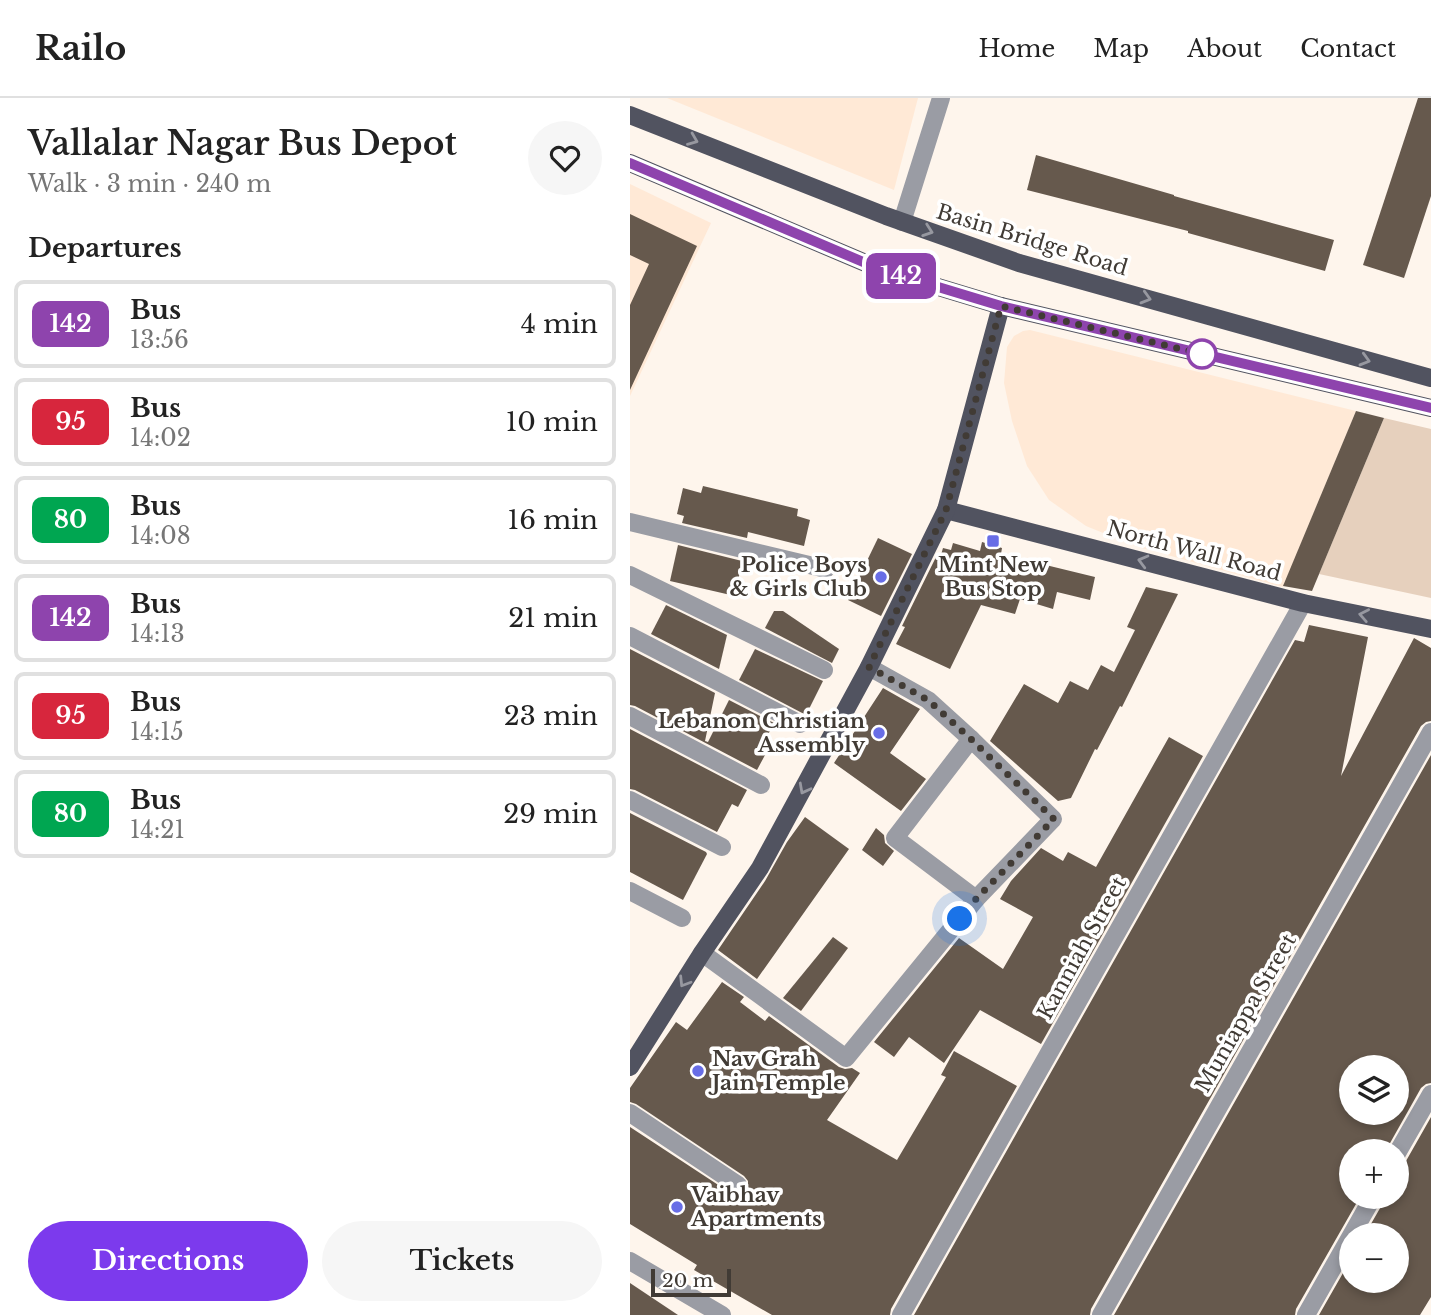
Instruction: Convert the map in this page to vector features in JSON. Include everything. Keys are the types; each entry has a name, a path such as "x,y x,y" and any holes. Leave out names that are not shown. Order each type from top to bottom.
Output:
{"main road":[{"name":"Basin Bridge Road","path":"630,115 902,222 1019,263 1431,378"},
{"path":"630,163 882,270 1001,306 1431,408"},
{"path":"630,1067 760,868 869,667 946,510 1001,306"},
{"name":"North Wall Road","path":"946,510 1303,603 1431,629"}],"street":[{"path":"902,222 941,98"},
{"path":"630,522 826,569"},
{"path":"630,575 824,670"},
{"name":"Kanniah Street","path":"901,1315 1303,603"},
{"path":"630,636 800,724"},
{"path":"702,953 846,1058 976,899 1054,819 928,700 869,667"},
{"path":"630,716 761,785"},
{"name":"Muniappa Street","path":"1101,1315 1431,733"},
{"path":"971,739 895,838 976,899"},
{"path":"630,800 722,847"},
{"path":"630,891 682,918"},
{"path":"1405,1139 1431,1094"},
{"path":"630,1113 738,1185"},
{"path":"1306,1315 1366,1209"},
{"path":"632,1267 722,1315"}],"shaded area":[{"path":"667,98 918,98 894,190"},
{"path":"630,184 711,223 630,396"},
{"path":"1030,330 1356,411 1283,587 1135,546 1086,526 1049,500 1027,466 1012,421 1004,383 1007,347 1014,336"},
{"path":"1384,418 1431,429 1431,598 1319,574"}],"building":[{"path":"1418,98 1431,98 1431,196 1404,278 1363,265"},
{"path":"1036,155 1334,240 1325,271 1188,231 1027,190"},
{"path":"630,214 697,246 630,390 630,305 649,264 630,255"},
{"path":"1356,411 1384,418 1312,591 1283,586"},
{"path":"703,486 798,509 797,516 810,520 804,546 748,532 747,538 682,523 684,516 677,514 683,488 701,493"},
{"name":"Police Boys & Girls Club","path":"878,538 912,554 881,616 848,600"},
{"path":"982,542 1002,548 1001,554 1095,577 1090,600 1057,592 1053,609 1020,599 1015,614 981,605 950,669 896,644 905,627 902,626 943,548 951,550 953,543 980,551"},
{"path":"678,545 742,561 735,596 670,581"},
{"path":"1146,587 1178,594 1122,707 1120,706 1097,750 1095,749 1071,798 1058,801 990,741 1024,684 1058,703 1070,681 1088,690 1101,665 1114,672 1135,630 1127,627"},
{"path":"666,605 727,635 719,669 651,634"},
{"path":"774,611 783,611 839,649 832,663 765,628"},
{"path":"1309,625 1368,637 1341,776 1414,638 1431,648 1431,721 1421,726 1090,1315 914,1315 1295,640 1304,642"},
{"path":"630,649 715,693 705,741 708,742 729,700 774,723 759,752 765,755 757,770 630,705"},
{"path":"755,649 823,681 806,715 739,680"},
{"path":"883,688 920,709 890,753 926,779 901,811 834,763"},
{"path":"630,729 747,790 738,807 732,804 717,832 630,789"},
{"path":"1169,737 1203,756 1041,1044 980,1010 944,1063 909,1037 894,1057 874,1042 959,938 1003,969 1033,917 1000,899 1011,881 1041,848 1063,861 1068,852 1096,867"},
{"path":"1431,755 1431,1083 1421,1088 1409,1109 1409,1055 1339,1055 1339,1125 1400,1125 1392,1139 1339,1139 1339,1209 1353,1209 1345,1223 1339,1223 1339,1234 1295,1315 1114,1315"},
{"path":"630,813 706,852 683,900 630,872"},
{"path":"805,817 849,849 757,979 718,950"},
{"path":"876,828 884,835 885,843 894,851 883,866 862,850"},
{"path":"833,937 848,948 801,1011 783,998"},
{"path":"722,982 744,997 740,1002 765,1021 769,1016 839,1067 852,1068 860,1073 827,1120 897,1160 946,1077 941,1075 954,1051 1017,1086 890,1315 772,1315 694,1270 697,1265 630,1224 630,1127 732,1194 737,1196 748,1191 748,1181 744,1176 630,1102 630,1088 676,1022 687,1030"},
{"path":"1431,1117 1431,1297 1420,1315 1319,1315 1339,1280 1339,1293 1409,1293 1409,1223 1371,1223 1380,1209 1409,1209 1409,1156"},
{"path":"630,1283 678,1315 630,1315"}],"bus line":[{"name":"142","path":"630,163 882,270 1001,306 1431,408"}],"place":[{"name":"Mint New Bus Stop","path":"993,541"},
{"name":"Police Boys & Girls Club","path":"881,577"},
{"name":"Lebanon Christian Assembly","path":"879,733"},
{"name":"Nav Grah Jain Temple","path":"698,1071"},
{"name":"Vaibhav Apartments","path":"677,1207"}],"route":[{"path":"960,919 1054,819 928,700 869,667 946,510 1001,306 1202,354"}]}
